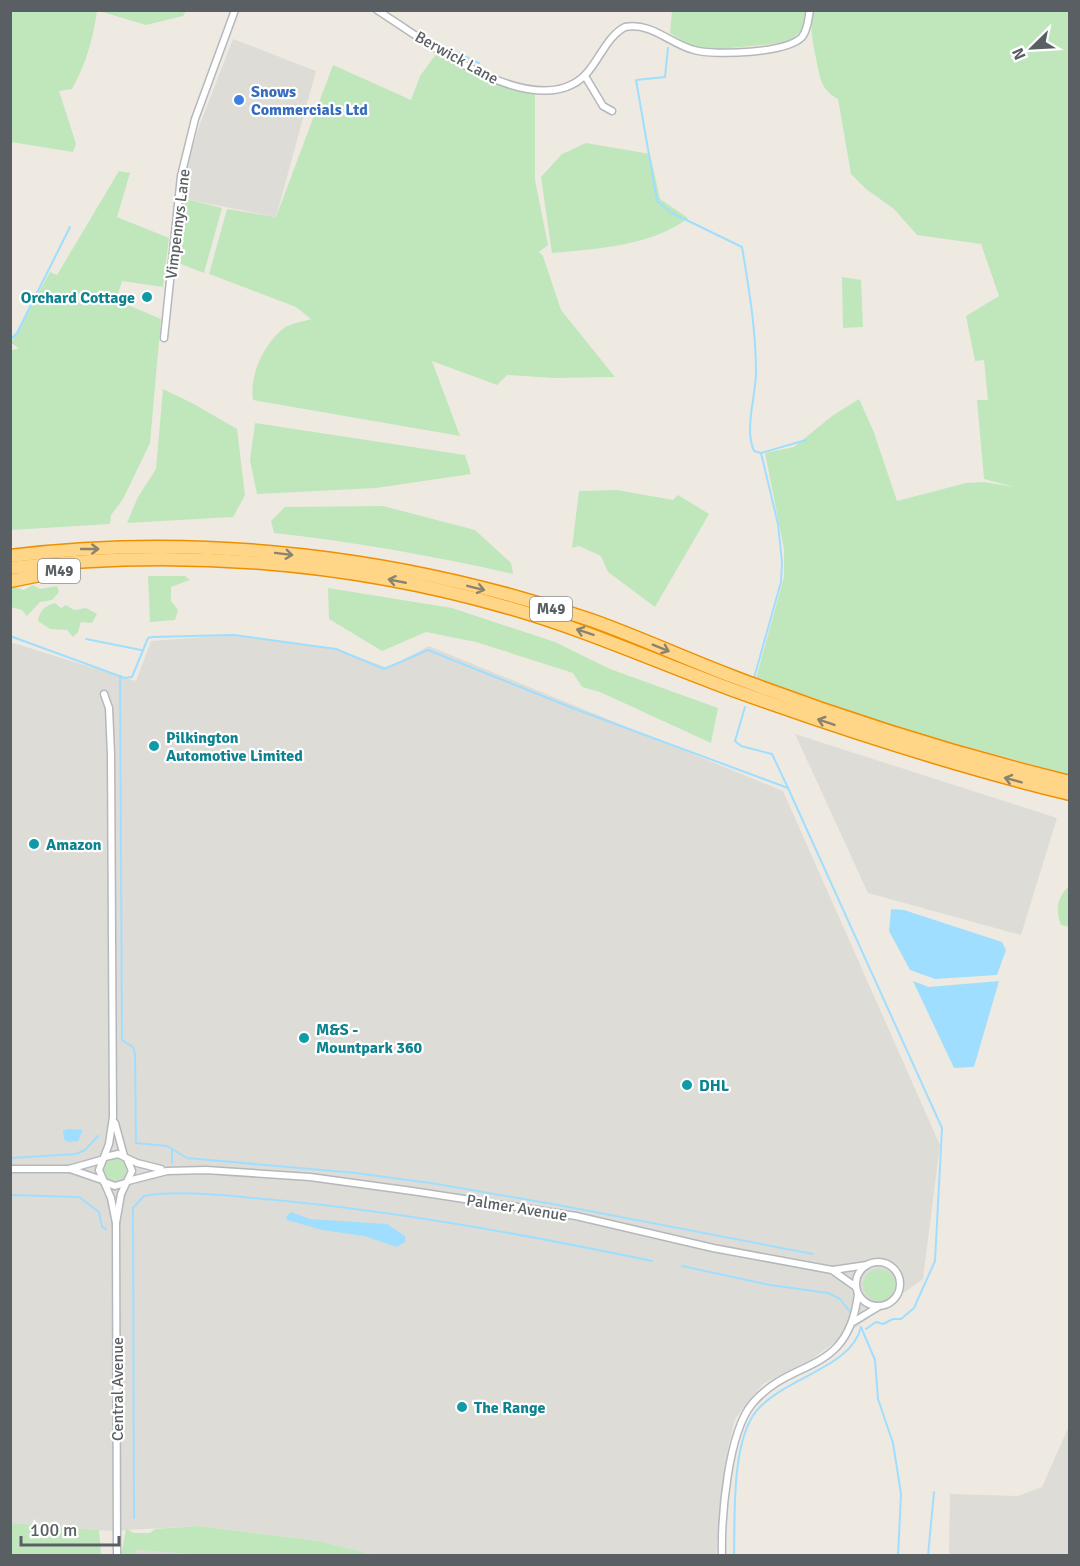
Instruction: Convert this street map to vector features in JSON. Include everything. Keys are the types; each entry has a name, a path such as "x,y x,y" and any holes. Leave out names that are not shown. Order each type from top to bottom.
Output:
{"highway":[{"name":"M49","path":"10,551 181,547 263,551 358,563 432,577 591,621 734,677 943,750 1070,782"},
{"name":"M49","path":"10,556 65,549"},
{"name":"M49","path":"10,568 107,561 183,559 264,562 359,574 429,588 505,606 591,633 731,689 880,741 1070,794"},
{"name":"M49","path":"10,581 107,561"}],"street":[{"name":"Vimpennys Lane","path":"164,338 181,176 195,119 235,10"},
{"name":"Berwick Lane","path":"377,10 452,57 506,84 539,91 552,91 573,84 585,76 615,34 625,27 657,32 694,51 735,53 795,42 806,31 810,10"},
{"path":"585,76 603,106 612,111"},
{"path":"104,694 109,708 111,755 113,1117 99,1170 111,1198 116,1223"},
{"path":"113,1117 125,1157 132,1171 121,1194 116,1223"},
{"path":"10,1169 69,1169 114,1153 167,1171"},
{"path":"69,1169 115,1186 167,1171"},
{"name":"Palmer Avenue","path":"167,1171 310,1177 576,1216 704,1246 832,1270 857,1291"},
{"name":"Central Avenue","path":"116,1223 117,1556"},
{"path":"722,1556 721,1540 734,1443 747,1412 760,1395 828,1355 853,1322 894,1300 899,1292 900,1278 896,1270 886,1263 832,1270"},
{"path":"853,1322 858,1275 868,1265"},
{"path":"857,1291 866,1303 879,1307"}],"shaded area":[{"path":"233,39 316,71 276,217 180,198 185,171 200,124"},
{"path":"234,635 336,649 388,668 429,646 783,791 940,1145 923,1279 812,1359 763,1384 735,1419 728,1448 716,1555 374,1555 319,1541 197,1526 111,1531 11,1523 10,642 136,681 151,641"},
{"path":"795,734 1057,818 1021,935 868,893"},
{"path":"1069,1426 1069,1555 949,1555 950,1494 1018,1496 1042,1487"},
{"path":"135,1550 223,1555 135,1555"}],"green space":[{"path":"11,10 97,11 88,51 77,80 72,89 59,91 76,144 73,152 11,142"},
{"path":"186,10 183,16 146,25 99,11"},
{"path":"672,11 806,11 802,30 790,41 711,50 692,47 670,33"},
{"path":"813,11 1069,11 1069,775 900,728 756,678 784,577 784,549 765,453 794,447 832,416 859,399 873,430 897,501 966,483 984,482 1014,487 984,479 977,400 988,400 984,360 975,361 966,316 999,296 981,244 917,235 894,209 866,189 851,174 838,99 831,95 823,85 819,74 812,32"},
{"path":"436,54 484,79 535,94 535,180 548,245 539,252 543,256 561,310 615,377 554,378 507,375 497,385 432,361 460,436 253,400 253,381 259,361 270,342 287,326 311,319 296,307 209,274 227,209 276,217 333,65 411,100 420,76"},
{"path":"586,143 650,154 660,199 688,218 658,235 623,245 552,253 541,177 562,154"},
{"path":"119,171 130,173 117,217 169,238 163,287 122,281 116,300 161,319 150,443 123,499 111,515 110,524 11,530 10,351 19,348 11,343 50,272 57,275"},
{"path":"182,198 222,208 204,273 176,262"},
{"path":"842,277 861,280 863,327 843,328"},
{"path":"163,389 237,429 245,495 233,517 127,523 138,497 156,469"},
{"path":"255,423 465,455 471,474 376,488 257,494 250,460"},
{"path":"617,490 673,500 678,495 709,514 655,607 608,572 601,556 579,546 572,548 579,491"},
{"path":"383,506 475,530 511,563 513,574 394,550 274,533 271,521 285,507"},
{"path":"148,576 185,576 190,580 171,587 171,601 178,610 175,620 150,622"},
{"path":"33,585 40,589 57,586 59,592 52,600 40,602 27,616 22,610 11,607 10,586 24,590"},
{"path":"328,588 452,608 555,642 610,669 718,708 711,743 600,692 582,687 573,673 476,642 426,632 382,651 329,619"},
{"path":"55,603 61,608 66,605 74,610 86,608 97,614 92,623 81,622 78,632 73,637 67,630 50,629 38,621 43,609"},
{"path":"1069,886 1069,927 1061,925 1058,909 1060,899"},
{"path":"115,1159 123,1162 126,1170 123,1178 115,1181 107,1178 104,1170 107,1162"},
{"path":"879,1269 890,1274 895,1285 890,1296 879,1301 868,1296 863,1285 868,1274"},
{"path":"10,1523 99,1530 101,1555 11,1555"},
{"path":"197,1526 319,1541 374,1555 223,1556 135,1550 135,1555 121,1555 126,1529 134,1533 150,1533 155,1529"}],"water":[{"path":"891,909 904,910 1002,942 1006,950 997,975 935,979 910,970 889,931"},
{"path":"913,981 929,987 999,981 974,1067 954,1068"},
{"path":"83,1130 78,1141 67,1142 64,1139 63,1131"},
{"path":"291,1212 310,1219 387,1224 405,1236 405,1242 397,1247 364,1236 322,1230 287,1220 286,1217"}],"waterway":[{"path":"445,47 479,63"},
{"path":"668,48 665,77 636,80 657,201 672,213 742,247 755,341 756,381 750,433 754,451 761,453 806,440"},
{"path":"10,340 17,333 70,227"},
{"path":"754,678 781,582 782,562 778,524 761,453"},
{"path":"10,636 125,678 132,677 148,638 152,637 234,635 336,649 384,669 428,650 575,709 788,788 942,1128 935,1261 914,1308 901,1319 893,1319 883,1324 876,1322 866,1329"},
{"path":"86,639 141,650"},
{"path":"120,676 122,1040 133,1047 135,1054 136,1143 167,1146 187,1158 356,1173 437,1184 813,1254"},
{"path":"745,707 735,741 741,746 772,754 788,788"},
{"path":"10,1158 76,1154 85,1150 98,1136"},
{"path":"172,1149 172,1163"},
{"path":"134,1518 133,1208 144,1196 174,1193 209,1194 370,1211 511,1233 652,1261"},
{"path":"10,1195 79,1197 99,1212 102,1227 106,1229"},
{"path":"682,1266 770,1285 828,1293 840,1299 851,1313"},
{"path":"861,1327 875,1360 878,1399 893,1443 901,1494 898,1556"},
{"path":"734,1556 735,1504 740,1449 751,1419 762,1405 776,1394 843,1354 854,1342 861,1327"},
{"path":"928,1556 934,1492"}],"place":[{"name":"Snows Commercials Ltd","path":"239,100"},
{"name":"Orchard Cottage","path":"147,297"},
{"name":"Pilkington Automotive Limited","path":"154,746"},
{"name":"Amazon","path":"34,844"},
{"name":"M&S - Mountpark 360","path":"304,1038"},
{"name":"DHL","path":"687,1085"},
{"name":"The Range","path":"462,1407"}]}
